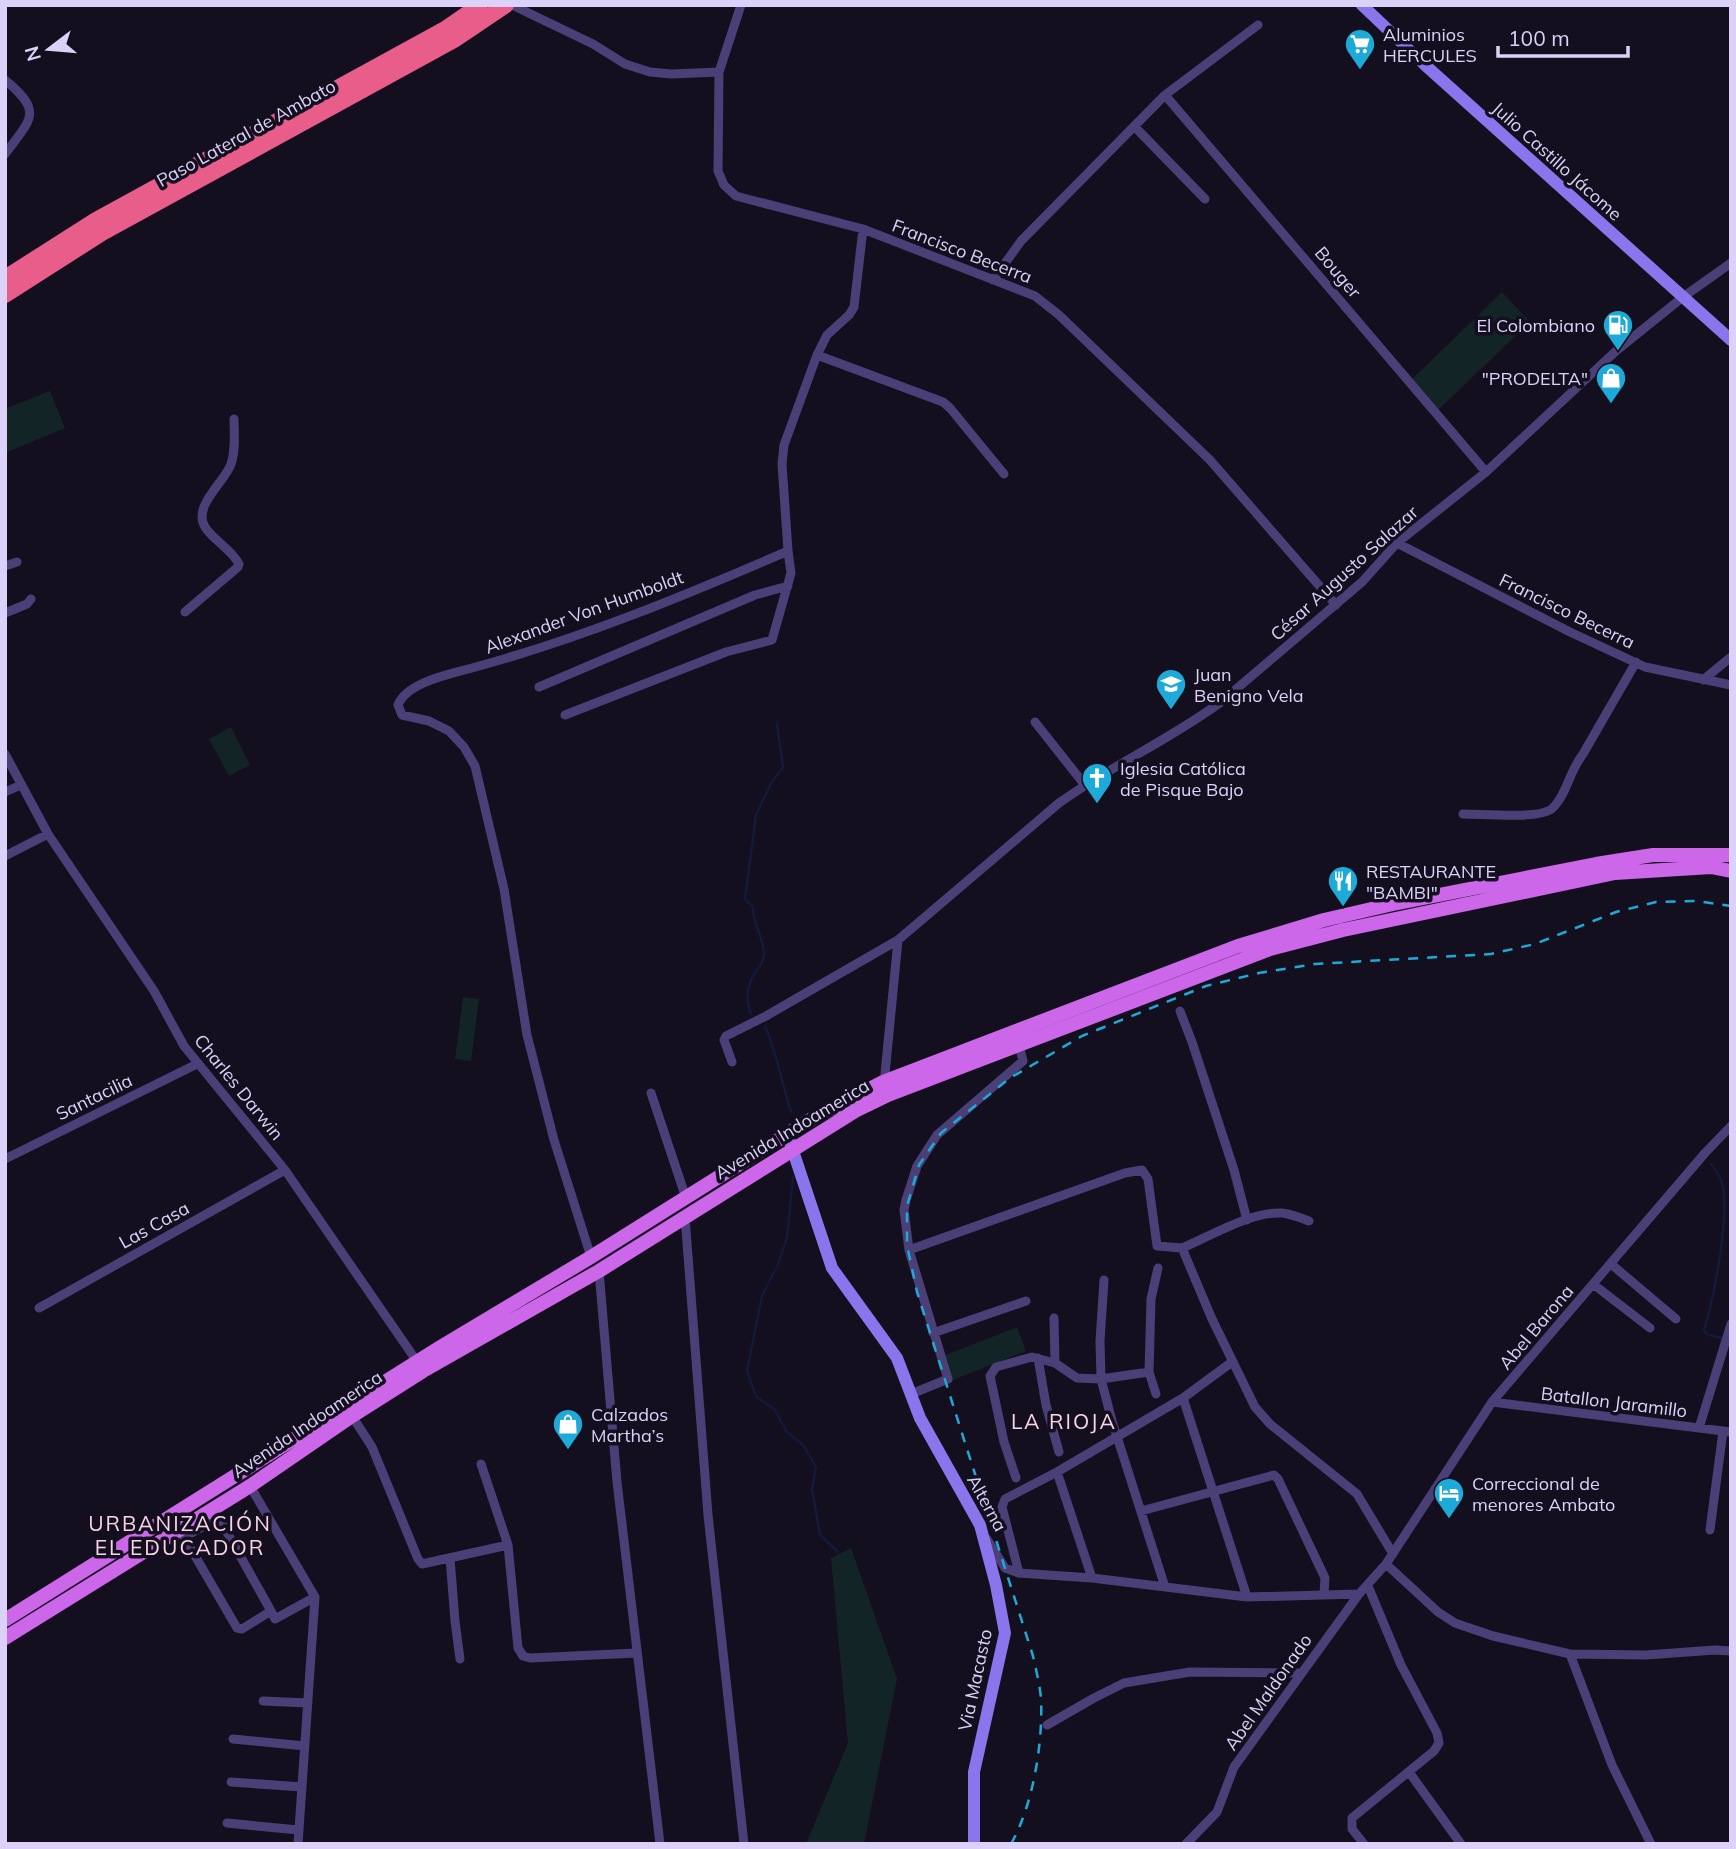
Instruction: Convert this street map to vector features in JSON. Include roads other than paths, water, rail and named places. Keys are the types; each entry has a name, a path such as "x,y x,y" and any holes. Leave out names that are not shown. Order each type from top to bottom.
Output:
{"highway":[{"name":"Paso Lateral de Ambato","path":"5,278 96,220 445,29 480,5"},
{"name":"Paso Lateral de Ambato","path":"5,295 102,233 454,40 506,5"}],"main road":[{"name":"Avenida Indoamerica","path":"5,1638 250,1486 425,1363 599,1271 685,1217 791,1143 808,1121 1238,946 1324,920 1619,860 1653,855 1731,855"},
{"name":"Avenida Indoamerica","path":"952,1062 1018,1045 1270,949 1343,930 1615,873 1710,867 1731,871"},
{"name":"Avenida Indoamerica","path":"5,1620 425,1363 686,1198 791,1143"}],"street":[{"path":"512,5 593,44 625,64 650,72 671,74 719,72"},
{"name":"Francisco Becerra","path":"741,5 719,72 718,171 724,185 736,196 863,229 1035,296 1069,324 1210,460 1336,605"},
{"name":"Julio Castillo Jácome","path":"1362,5 1731,340"},
{"path":"993,280 1021,241 1165,95 1258,25"},
{"path":"5,80 29,104 31,112 27,123 5,154"},
{"name":"Bouger","path":"1165,95 1486,472"},
{"path":"1134,126 1205,199"},
{"path":"565,715 726,652 769,642 774,637 791,573 782,454 827,334 849,315 854,307 863,229"},
{"name":"César Augusto Salazar","path":"732,1062 724,1040 726,1036 898,940 1084,784 1201,717 1336,605 1362,582 1397,543 1486,472 1616,351 1683,297 1731,263"},
{"path":"817,355 947,405 1004,474"},
{"path":"185,612 239,564 205,527 202,518 204,508 229,470 233,459 234,419"},
{"name":"Francisco Becerra","path":"1397,543 1570,632 1636,662 1731,685"},
{"name":"Alexander Von Humboldt","path":"591,1257 554,1140 527,1035 504,889 475,766 464,747 449,731 429,721 402,715 398,705 406,693 435,678 523,654 789,551"},
{"path":"5,566 17,562"},
{"path":"539,687 754,595 788,586"},
{"path":"5,613 27,604 31,599"},
{"path":"1703,680 1731,657"},
{"path":"1463,814 1531,814 1550,810 1636,662"},
{"path":"1035,722 1084,784"},
{"name":"Charles Darwin","path":"5,754 48,834 154,991 179,1038 197,1064 285,1170 425,1363"},
{"path":"5,792 21,785"},
{"path":"5,856 48,834"},
{"path":"885,1088 898,940"},
{"path":"1180,1011 1234,1170 1247,1220"},
{"path":"911,1394 947,1380 909,1250 904,1210 917,1166 925,1151 947,1125 1023,1061 1018,1045"},
{"name":"Santacilia","path":"5,1159 197,1064"},
{"path":"651,1093 686,1198"},
{"name":"Abel Barona","path":"1386,1564 1492,1402 1704,1153 1731,1126"},
{"name":"Alterna","path":"791,1143 832,1268 890,1348 920,1418 1000,1562 1006,1568 1019,1573"},
{"name":"Las Casa","path":"39,1308 285,1170"},
{"path":"909,1250 1016,1210 1138,1170 1146,1174 1148,1179 1157,1246 1182,1248 1269,1213 1285,1213 1309,1221"},
{"path":"685,1217 708,1515 744,1844"},
{"path":"1182,1248 1212,1320 1255,1407 1263,1417 1357,1494 1393,1554"},
{"path":"1611,1264 1676,1319"},
{"path":"1156,1394 1149,1372 1151,1299 1158,1268"},
{"path":"599,1271 617,1482 660,1844"},
{"path":"1104,1280 1100,1341 1101,1379 1165,1587"},
{"path":"1593,1284 1650,1328"},
{"path":"933,1333 1026,1301"},
{"path":"1054,1318 1052,1348 1055,1363"},
{"path":"1699,1428 1731,1324"},
{"path":"1016,1478 1004,1442 990,1376 996,1367 1038,1358 1055,1363 1077,1378 1101,1379 1149,1372"},
{"path":"1038,1358 1046,1405 1059,1452"},
{"path":"1232,1362 1184,1398 1002,1502 1019,1573 1092,1578 1247,1597 1359,1594"},
{"path":"1184,1398 1247,1597"},
{"name":"Batallon Jaramillo","path":"1492,1402 1727,1432"},
{"path":"352,1416 372,1447 422,1563 428,1564 508,1545"},
{"path":"1710,1530 1727,1432"},
{"path":"481,1464 508,1545 518,1648 523,1656 530,1658 637,1653"},
{"path":"1057,1472 1092,1578"},
{"path":"1141,1511 1274,1475 1279,1479 1325,1578 1324,1593"},
{"path":"250,1486 315,1597 298,1844"},
{"path":"271,1612 242,1629 237,1628 184,1538 219,1518 275,1619 315,1597"},
{"name":"Via Macasto","path":"974,1844 974,1772 1005,1633 980,1525"},
{"path":"450,1558 460,1659"},
{"path":"1386,1564 1438,1612 1455,1623 1493,1636 1570,1654 1646,1655 1731,1651"},
{"name":"Abel Maldonado","path":"1186,1844 1217,1812 1234,1767 1359,1594 1386,1564"},
{"path":"1364,1844 1352,1829 1352,1818 1434,1751 1438,1743 1437,1733 1401,1665 1368,1586"},
{"path":"1570,1654 1612,1765 1651,1844"},
{"path":"1047,1725 1124,1684 1189,1672 1301,1673"},
{"path":"263,1701 308,1703"},
{"path":"233,1739 305,1746"},
{"path":"1409,1772 1461,1844"},
{"path":"231,1782 302,1787"},
{"path":"227,1823 298,1830"}],"waterway":[{"path":"751,1014 748,1002 749,987 763,960 764,950 753,907 745,899 756,815 771,783 783,767 777,724"},
{"path":"765,1026 791,1112"},
{"path":"1711,1164 1722,1184 1724,1218 1716,1279 1704,1330 1706,1334 1722,1338"},
{"path":"793,1177 787,1238 762,1296 747,1371 756,1396 775,1410 786,1431 804,1446 816,1467 812,1489 820,1535 838,1552"}],"railway":[{"path":"1011,1844 1025,1811 1035,1774 1041,1717 1039,1683 1033,1656 917,1292 907,1245 907,1206 919,1165 941,1133 1010,1078 1082,1036 1206,986 1259,973 1315,964 1491,954 1535,944 1616,912 1656,902 1697,901 1731,906"}],"place":[{"name":"Aluminios HERCULES","path":"1360,71"},
{"name":"El Colombiano","path":"1618,352"},
{"name":"\"PRODELTA\"","path":"1611,405"},
{"name":"Juan Benigno Vela","path":"1171,711"},
{"name":"Iglesia Católica de Pisque Bajo","path":"1097,805"},
{"name":"RESTAURANTE \"BAMBI\"","path":"1343,908"},
{"name":"Calzados Martha’s","path":"568,1451"},
{"name":"Correccional de menores Ambato","path":"1449,1520"}],"district":[{"name":"LA RIOJA","path":"1064,1421"},
{"name":"URBANIZACIÓN EL EDUCADOR","path":"180,1535"}]}
